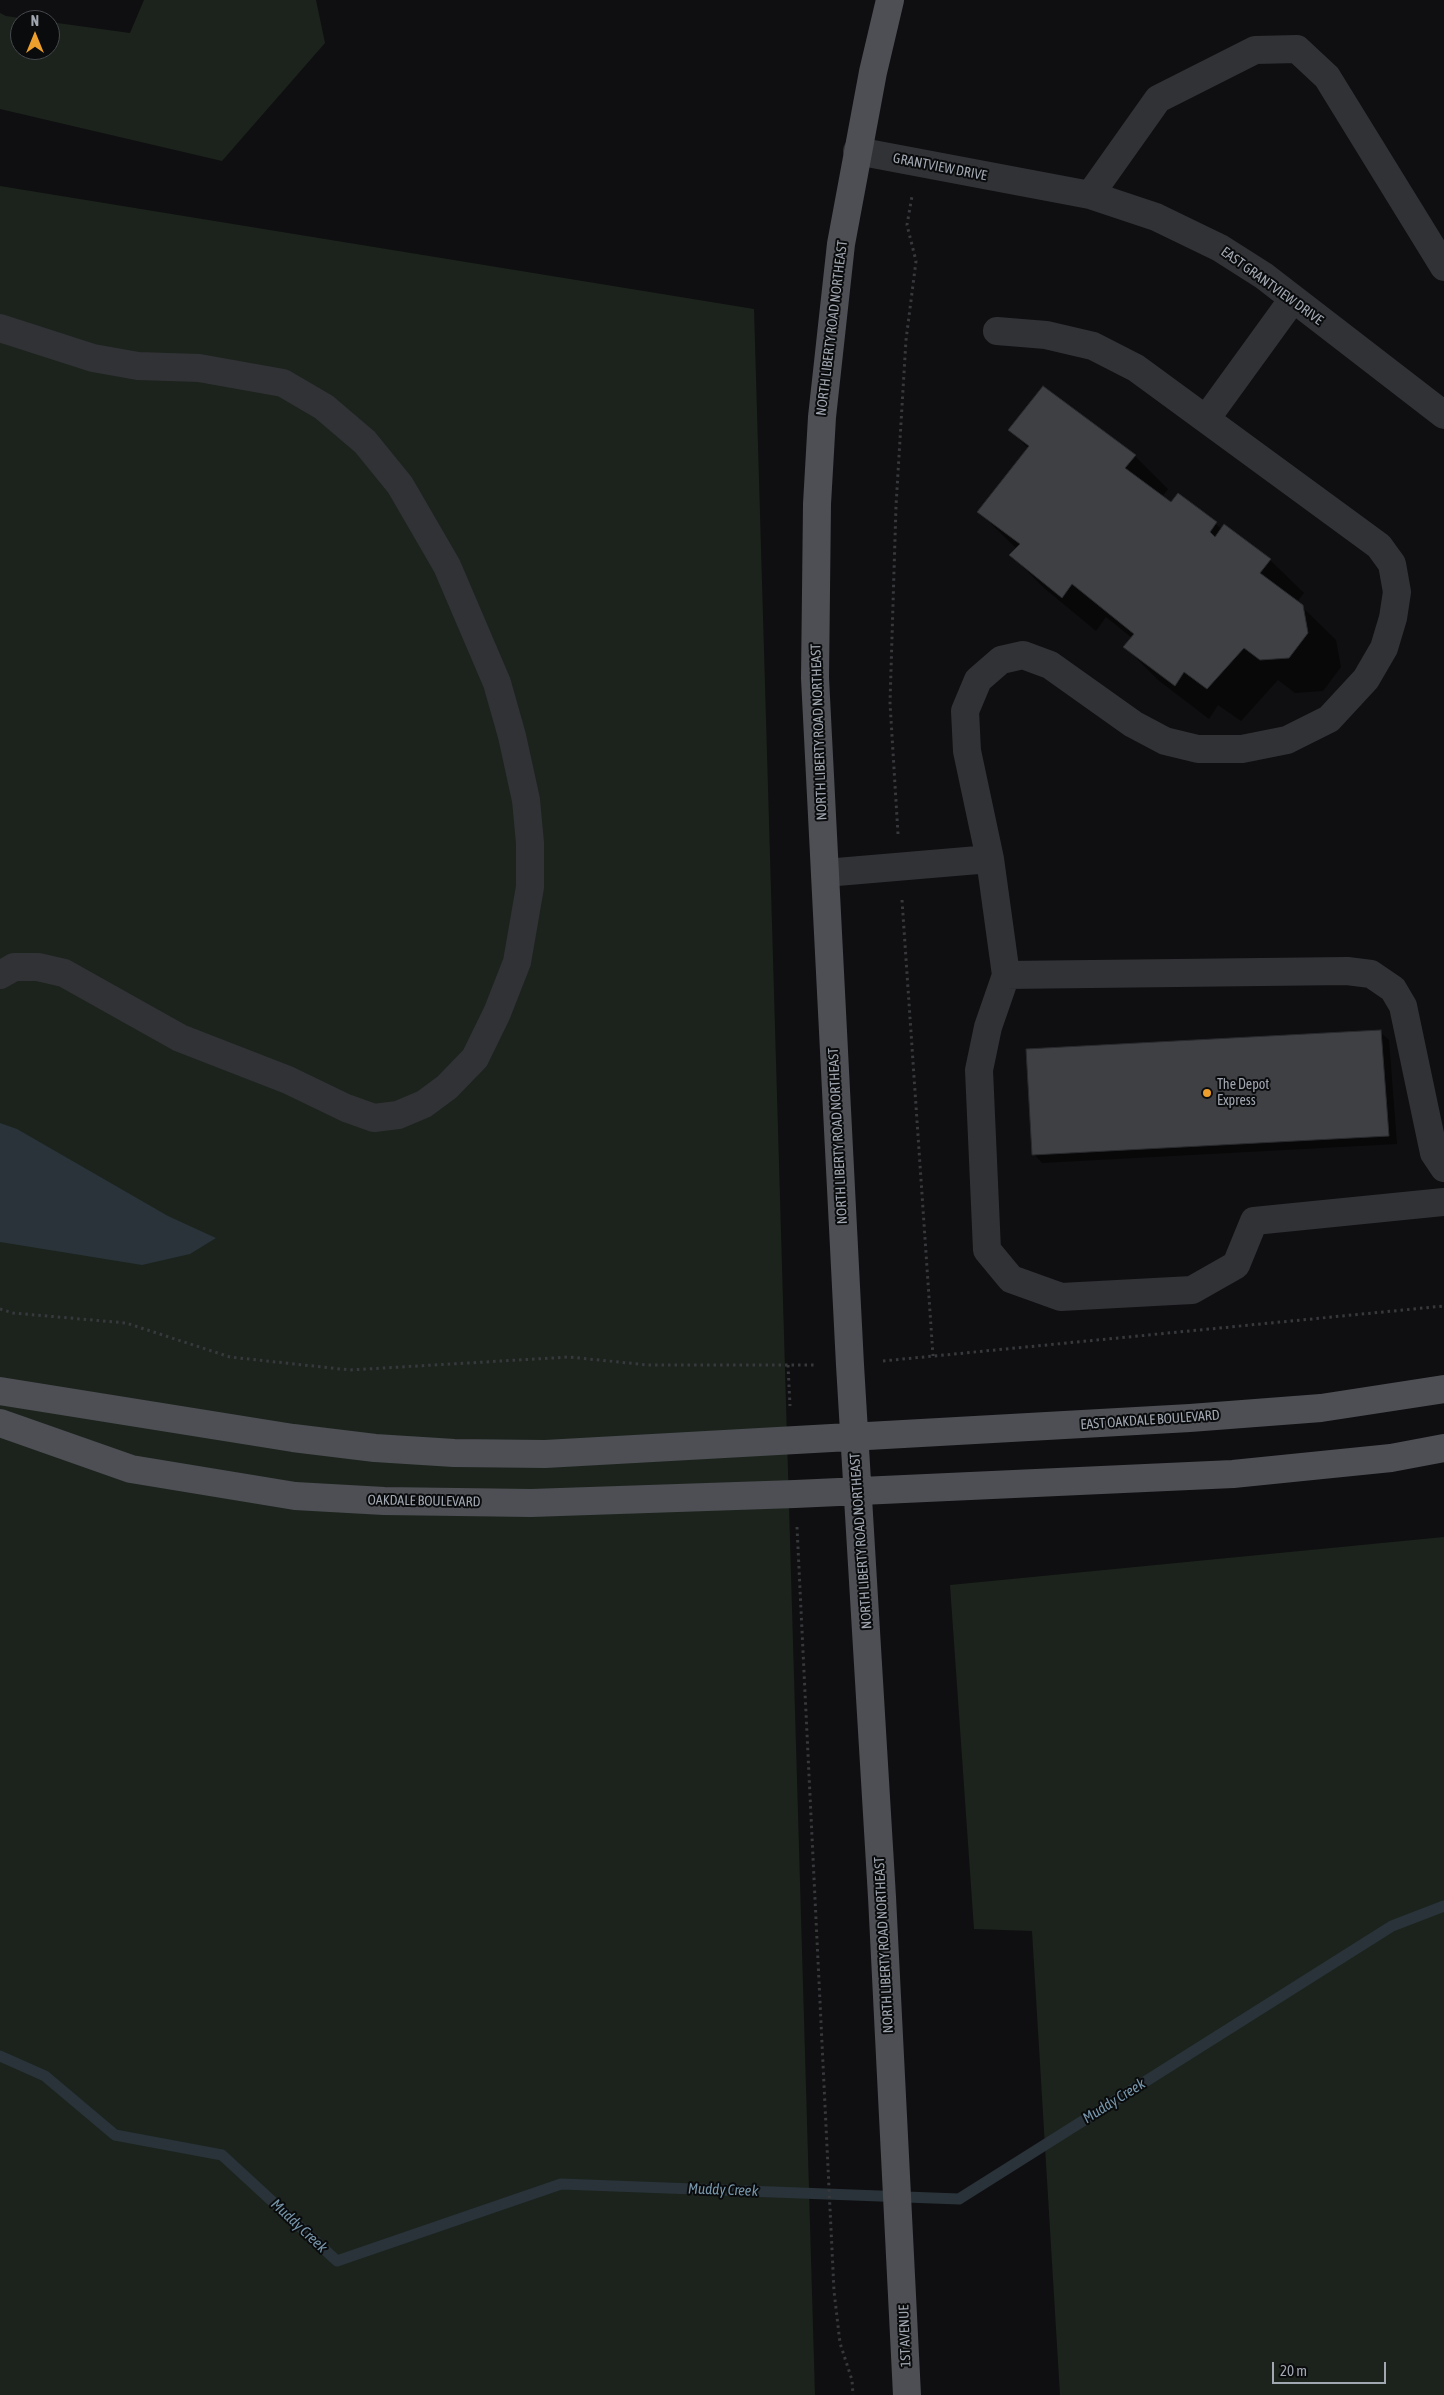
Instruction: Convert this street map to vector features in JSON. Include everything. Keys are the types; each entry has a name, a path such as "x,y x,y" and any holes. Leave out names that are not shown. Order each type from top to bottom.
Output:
{"main road":[{"name":"NORTH LIBERTY ROAD NORTHEAST","path":"890,0 857,151 842,244 822,417 817,504 815,678 850,1364 882,1897 902,2277"},
{"name":"EAST OAKDALE BOULEVARD","path":"854,1437 1321,1408 1444,1389"},
{"path":"0,1391 293,1438 375,1448 454,1453 546,1454 854,1437"},
{"name":"OAKDALE BOULEVARD","path":"0,1423 131,1468 295,1496 384,1502 531,1503 858,1492"},
{"path":"858,1492 1233,1474 1391,1458 1444,1448"},
{"name":"1ST AVENUE","path":"902,2277 907,2395"}],"street":[{"path":"1090,195 1158,99 1255,50 1297,48 1328,77 1444,267"},
{"name":"GRANTVIEW DRIVE","path":"857,151 1022,182"},
{"name":"EAST GRANTVIEW DRIVE","path":"1022,182 1090,195 1156,216 1220,248 1264,276 1293,299 1439,402"},
{"path":"1206,419 1293,299"},
{"path":"0,328 93,358 138,366 199,368 283,383 324,407 365,442 400,485 447,566 497,683 512,736 526,800 530,843 530,887 517,962 497,1013 475,1058 447,1087 424,1104 398,1115 374,1118 346,1108 288,1080 180,1038 64,973 38,967 14,967 0,974"},
{"path":"997,331 1046,335 1093,346 1136,368 1379,546 1392,564 1397,592 1393,618 1384,648 1366,679 1329,719 1287,740 1242,749 1198,749 1164,741 1133,724 1050,665 1023,655 1001,660 978,680 965,711 967,751 990,859 1006,975 988,1027 979,1070 987,1250 1011,1279 1061,1297 1192,1290 1236,1265 1254,1221 1444,1202"},
{"path":"825,873 990,859"},
{"path":"1006,975 1347,971 1371,974 1393,989 1402,1006 1434,1154 1444,1168"}],"path":[{"path":"918,163 907,225 916,261 904,360 896,506 890,703 933,1356"},
{"path":"0,1309 13,1313 126,1323 230,1357 350,1370 569,1357 648,1364 850,1364 1444,1306"},
{"path":"788,1364 792,1440"},
{"path":"795,1494 834,2291 840,2343 852,2380 853,2395"}],"shaded area":[{"path":"144,0 316,0 325,43 222,161 0,109 0,13 10,17 10,60 60,60 60,23 130,33"},
{"path":"0,186 754,309 815,2395 0,2395"},
{"path":"0,1123 17,1129 168,1216 216,1238 190,1254 142,1265 0,1242"},
{"path":"1444,1537 1444,2395 1060,2395 1032,1931 974,1929 950,1585"}],"building":[{"path":"1043,386 1136,455 1125,468 1171,502 1178,493 1217,522 1210,532 1215,537 1224,524 1271,559 1260,573 1303,605 1308,633 1289,658 1260,660 1244,648 1207,689 1184,672 1175,686 1123,647 1134,634 1072,584 1062,598 1009,555 1020,544 977,512 1029,446 1008,430"},
{"name":"The Depot Express","path":"1381,1030 1389,1136 1032,1155 1026,1049"}],"waterway":[{"name":"Muddy Creek","path":"0,2056 45,2076 115,2135 222,2155 337,2261 561,2184 959,2199 1392,1926 1444,1906"}],"place":[{"name":"The Depot Express","path":"1207,1093"}]}
